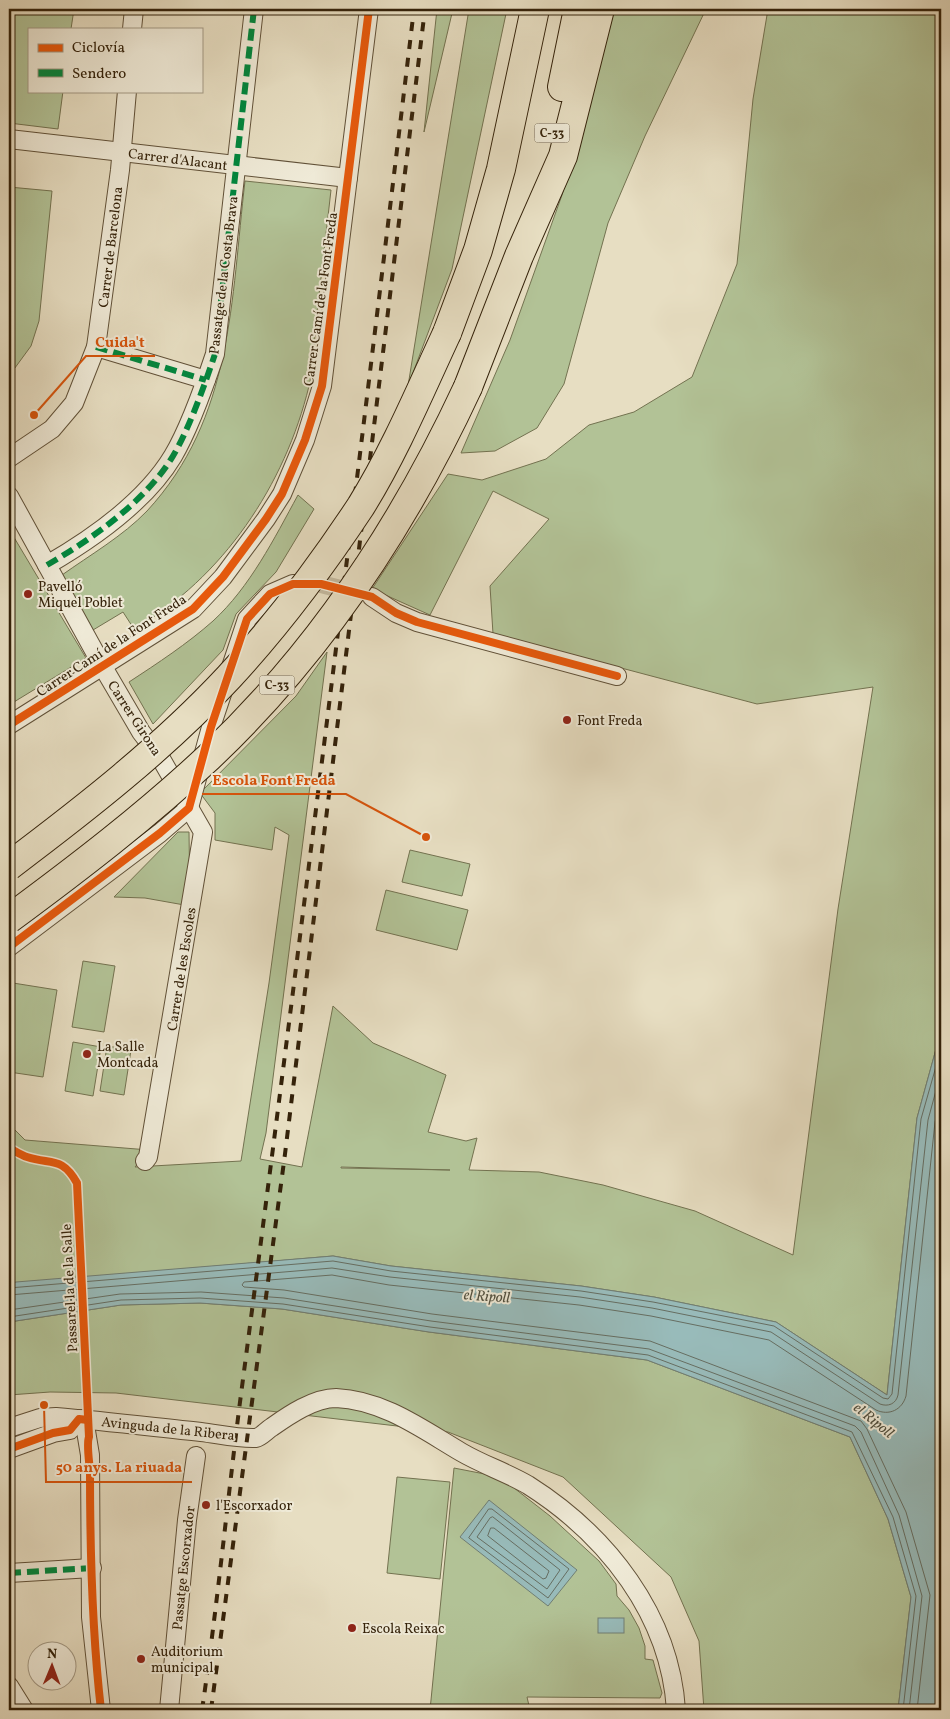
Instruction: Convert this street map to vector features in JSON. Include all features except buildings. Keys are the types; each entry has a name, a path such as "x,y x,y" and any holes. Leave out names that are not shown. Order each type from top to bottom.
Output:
{"highway":[{"path":"9,866 86,808 178,727 229,676 299,593 361,504 405,425 447,333 478,250 501,169 535,9"},
{"name":"C-33","path":"9,919 116,838 209,756 292,668 333,617 398,523 441,447 468,387 518,256 544,166 578,9"},
{"path":"518,256 563,156 600,9"}],"street":[{"path":"132,28 134,9"},
{"name":"Passatge de la Costa Brava","path":"47,565 105,528 142,493 172,456 206,380 215,354 254,9"},
{"name":"Carrer Camí de la Font Freda","path":"9,725 192,609 236,560 282,494 305,440 322,386 369,9"},
{"name":"Carrer de Barcelona","path":"9,458 52,429 74,403 96,348 122,152 127,92"},
{"name":"Carrer d'Alacant","path":"9,140 236,167 348,178"},
{"path":"96,348 206,380"},
{"name":"Carrer Girona","path":"9,496 103,667 141,732 160,757 189,808"},
{"path":"9,947 160,833 189,808 212,726 247,619 270,594 293,584 321,584"},
{"path":"372,597 396,614 417,622 617,676"},
{"name":"Carrer de les Escoles","path":"146,1161 185,952 204,832 189,808"},
{"name":"Avinguda de la Ribera","path":"9,1428 40,1418 81,1419 258,1438 272,1427 314,1403 335,1398 358,1402 397,1414 472,1459 504,1472 555,1504 586,1532 623,1572 641,1596 657,1625 668,1661 676,1710"},
{"path":"9,1449 70,1430 81,1419"},
{"path":"81,1419 90,1455 91,1617 101,1710"},
{"name":"Passatge Escorxador","path":"169,1710 181,1568 196,1456"},
{"path":"9,1573 92,1568"},
{"path":"9,1686 24,1710"}],"green space":[{"path":"9,9 74,9 71,28 28,28 28,92 63,92 58,129 9,123"},
{"path":"437,9 453,9 424,132"},
{"path":"469,9 507,9 452,269 408,386"},
{"path":"612,9 706,9 645,136 608,223 564,384 537,428 495,451 461,453 510,340 562,195"},
{"path":"768,9 941,9 941,1031 917,1118 887,1395 776,1322 654,1297 581,1286 391,1266 333,1256 9,1284 9,1124 25,1140 149,1150 135,1167 241,1161 269,983 289,835 275,827 272,850 215,840 215,813 200,793 296,696 327,652 266,1133 260,1159 302,1167 333,1006 373,1043 446,1075 428,1132 466,1141 477,1138 469,1170 539,1172 603,1185 695,1211 793,1255 838,909 873,687 757,704 493,634 490,586 549,519 493,491 430,615 372,589 448,474 482,480 546,459 589,425 634,412 692,377 737,264 753,99","holes":["341,1167 450,1170 341,1168"]},
{"path":"245,181 331,190 312,371 298,423 284,459 267,493 246,526 222,556 196,583 166,608 134,629 123,612 93,630 62,575 117,537 147,511 175,475 197,437 212,397 223,356 231,313"},
{"path":"9,187 52,191 39,321 31,346 9,376"},
{"path":"298,495 314,509 276,572 236,614 223,650 153,724 129,682 193,638 226,608 250,578"},
{"name":"Pavelló Miquel Poblet","path":"9,529 86,658 9,705"},
{"path":"178,832 189,832 190,906 145,898 114,897"},
{"path":"410,850 470,864 462,896 402,882"},
{"path":"386,890 468,910 457,950 376,930"},
{"path":"83,961 115,966 104,1032 72,1027"},
{"path":"13,983 57,990 43,1077 9,1072 9,1007"},
{"path":"73,1042 101,1047 93,1096 65,1091"},
{"path":"107,1046 131,1050 124,1095 100,1091"},
{"path":"200,1303 282,1309 429,1332 647,1360 850,1437 888,1519 911,1597 898,1710 704,1710 699,1641 671,1577 563,1477 448,1432 116,1393 50,1392 9,1395 9,1322 121,1305"},
{"path":"454,1468 500,1477 550,1516 599,1561 616,1584 617,1596 629,1610 639,1628 645,1646 645,1659 653,1660 662,1693 660,1698 527,1697 530,1710 430,1710"},
{"path":"397,1477 450,1482 440,1579 387,1573"}],"water":[{"name":"el Ripoll","path":"941,1031 941,1710 898,1710 911,1597 888,1519 850,1437 647,1360 429,1332 282,1309 200,1303 121,1305 9,1322 9,1284 16,1282 333,1256 391,1266 581,1286 654,1297 776,1322 887,1395 917,1118"},
{"path":"489,1500 577,1570 548,1606 460,1537"},
{"path":"598,1618 624,1618 624,1633 598,1633"}],"pier":[{"path":"86,1274 88,1312 78,1314 76,1275"}],"tunnel":[{"path":"321,584 360,594"}],"railway":[{"path":"202,1710 329,706 414,9"},
{"path":"211,1710 285,1154 425,9"}],"marked path":[{"path":"47,565 117,518 162,473 185,433 202,392 215,354 254,9"},
{"path":"96,347 206,380"},
{"path":"9,1573 92,1568"}],"cycle path":[{"path":"9,725 193,609 223,577 282,494 305,440 322,386 369,9"},
{"path":"9,947 160,833 189,808 211,727 247,619 270,594 293,584 321,584 372,597 396,613 417,622 617,676"},
{"name":"Passarel·la de la Salle","path":"9,1148 27,1157 61,1165 72,1174 77,1183 89,1437 92,1592 101,1710"},
{"path":"9,1449 53,1433 70,1430 79,1419 88,1420"}],"place":[{"name":"Cuida't","path":"34,415"},
{"name":"Pavelló Miquel Poblet","path":"28,594"},
{"name":"Font Freda","path":"567,720"},
{"name":"Escola Font Freda","path":"426,837"},
{"name":"La Salle Montcada","path":"87,1054"},
{"name":"50 anys. La riuada","path":"44,1405"},
{"name":"l'Escorxador","path":"206,1505"},
{"name":"Escola Reixac","path":"352,1628"},
{"name":"Auditorium municipal","path":"141,1659"}]}
